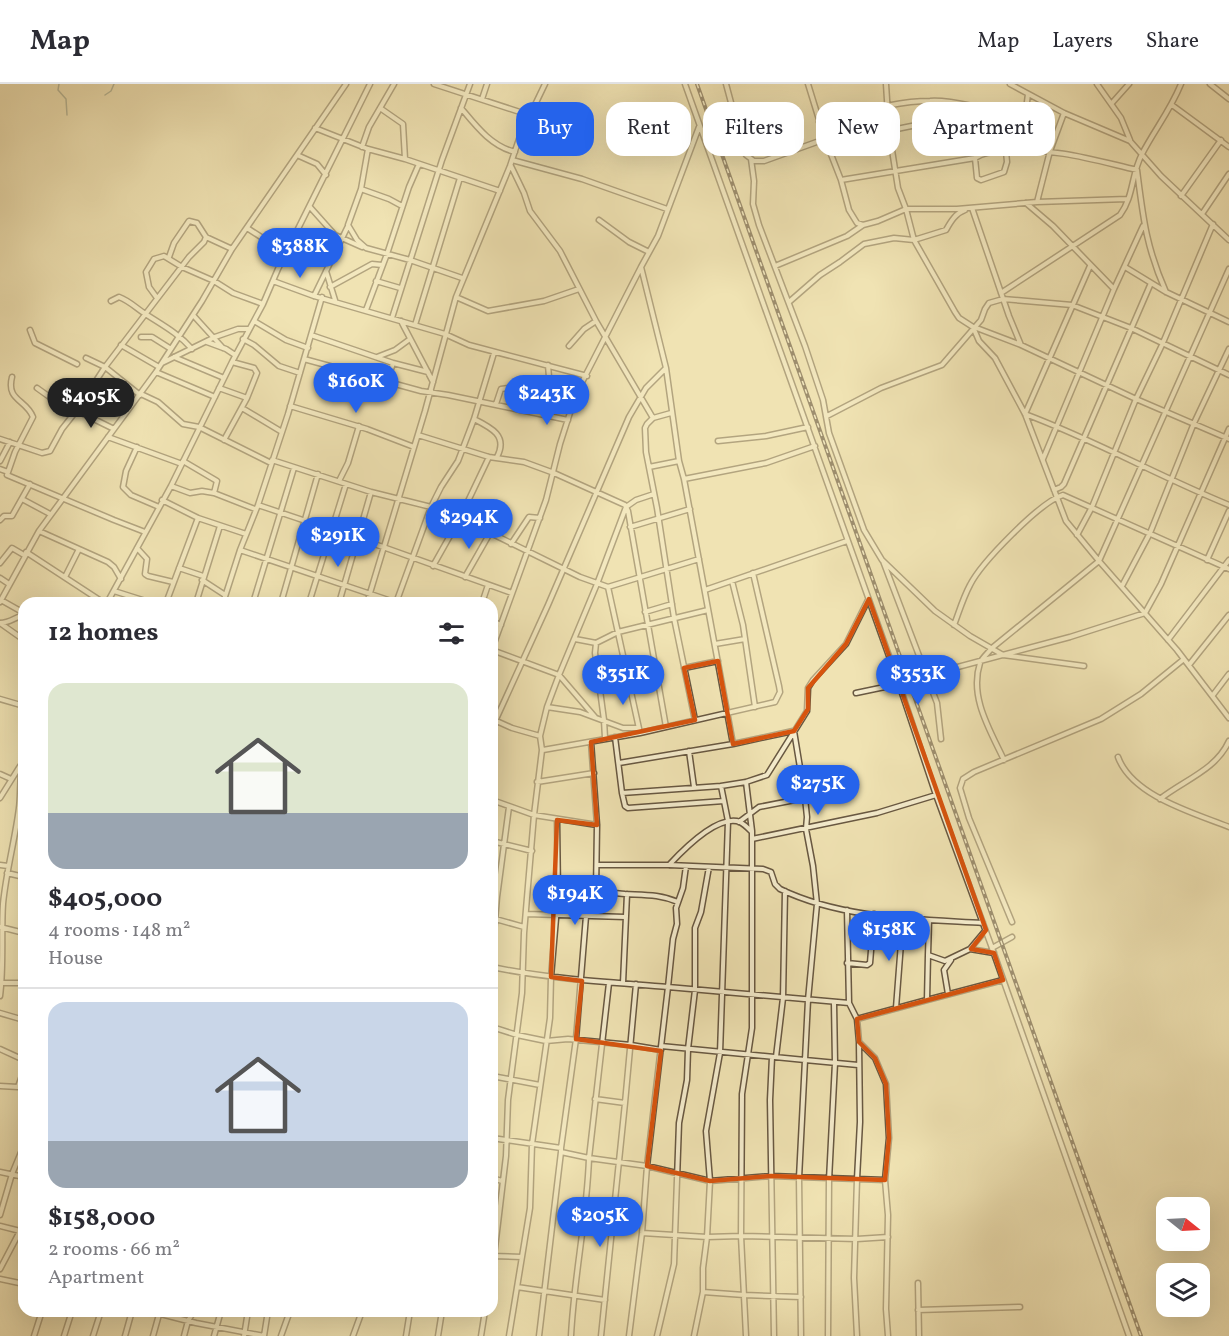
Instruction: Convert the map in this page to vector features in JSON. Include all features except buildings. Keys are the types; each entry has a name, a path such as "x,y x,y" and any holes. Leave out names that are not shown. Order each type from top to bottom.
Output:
{"street":[{"path":"18,611 1,601 39,531 156,372 232,249 346,84"},
{"path":"110,597 171,486 370,84"},
{"path":"362,147 369,127 394,84"},
{"path":"434,84 516,110"},
{"path":"450,84 453,89"},
{"path":"392,318 439,170 470,84"},
{"path":"482,99 487,84"},
{"path":"536,102 545,84"},
{"path":"685,84 1129,1336"},
{"path":"726,84 738,131 746,155 750,159 758,162 764,161 816,142"},
{"path":"808,84 816,112"},
{"path":"886,84 886,102"},
{"path":"1010,84 1064,113 1130,141"},
{"path":"1097,84 1112,103 1130,141 1141,155 1227,238 1229,231"},
{"path":"1112,103 1130,84"},
{"path":"1002,294 1120,214 1127,205 1127,198 1132,192 1141,155 1172,105 1181,84"},
{"path":"1210,84 1229,99"},
{"path":"1027,102 1028,94"},
{"path":"918,102 931,100 945,102"},
{"path":"1172,105 1229,147"},
{"path":"368,597 434,382 456,297 515,152 497,145 480,130 461,107"},
{"path":"380,108 403,124 405,159"},
{"path":"1055,137 1064,113"},
{"path":"498,633 540,518 574,401 658,237 699,126"},
{"path":"315,128 362,147 500,191"},
{"path":"1181,196 1221,140"},
{"path":"314,296 348,225 361,189 368,149"},
{"path":"1055,152 1100,159 1137,170"},
{"path":"297,155 317,164 326,175"},
{"path":"832,156 849,210 857,223 863,225"},
{"path":"893,156 898,188 914,240 959,318 973,327 1021,345 1136,399 1227,438"},
{"path":"841,180 978,156"},
{"path":"975,158 976,174 981,180 1004,172 1007,166 1006,156"},
{"path":"1037,202 1049,156"},
{"path":"750,159 754,181 753,204 789,302 827,416 829,433 864,530 882,560 937,703 941,739"},
{"path":"512,160 582,179 668,209"},
{"path":"366,310 419,164"},
{"path":"510,166 524,193 530,211 560,251 596,321 653,418"},
{"path":"1137,170 1143,226 1153,264 1166,292"},
{"path":"1202,214 1229,174"},
{"path":"415,325 460,178"},
{"path":"361,189 402,206"},
{"path":"775,266 847,236 863,225 906,209 974,208 1026,202 1127,198"},
{"path":"1026,202 1114,289"},
{"path":"310,206 323,224 342,239 463,278"},
{"path":"789,302 820,275 864,244 894,238 914,240 946,230 960,212 974,208"},
{"path":"974,208 1003,299 1021,345"},
{"path":"600,220 629,242 649,252"},
{"path":"169,257 174,243 189,221 197,223 206,237 232,249"},
{"path":"1077,535 1092,507 1212,224"},
{"path":"348,225 357,240 366,248"},
{"path":"1043,459 1114,289 1143,226"},
{"path":"247,228 286,253"},
{"path":"0,439 48,453 105,367 206,237"},
{"path":"157,298 149,288 146,272 154,259 160,255 169,257 182,267 214,281 233,293 263,304"},
{"path":"330,287 372,264 382,265"},
{"path":"1025,414 1090,266"},
{"path":"641,267 666,368 679,461 690,509 733,744"},
{"path":"1125,267 1166,292 1181,297 1229,322"},
{"path":"1004,760 980,709 977,690 980,661 992,648 1099,561 1229,269"},
{"path":"326,271 335,300"},
{"path":"273,281 314,296 335,300 445,334 494,353 548,364 587,376"},
{"path":"376,281 400,288"},
{"path":"1054,490 1064,484 1151,283"},
{"path":"456,297 488,311 544,301 579,289"},
{"path":"111,301 119,297 126,300 180,336 192,349"},
{"path":"179,568 202,578 225,595 282,432 322,297"},
{"path":"827,416 881,388 942,365 981,320 989,303 1003,299 1072,305 1131,328 1162,345 1229,375"},
{"path":"193,315 223,348"},
{"path":"400,320 434,382"},
{"path":"254,321 285,340 308,348"},
{"path":"569,346 584,329 596,321"},
{"path":"973,327 979,341 995,358 1025,414 1066,521 1184,658 1229,718"},
{"path":"160,365 215,337 238,329 250,329"},
{"path":"30,330 35,343 76,364"},
{"path":"311,335 393,363 428,372"},
{"path":"141,337 154,338 171,348"},
{"path":"243,339 254,345 279,366 300,373"},
{"path":"377,357 394,350 410,339"},
{"path":"206,341 235,356"},
{"path":"122,345 160,365"},
{"path":"1122,587 1150,533 1194,423 1229,349"},
{"path":"398,597 431,507 441,487 455,468 474,419 494,353"},
{"path":"173,357 224,378"},
{"path":"86,358 105,367 140,394 158,402 183,424 199,427 272,462 318,474 371,492 431,507 460,518 597,585 608,588 699,559"},
{"path":"304,359 430,392 568,420"},
{"path":"224,440 247,398 257,371 232,362"},
{"path":"387,382 393,363"},
{"path":"548,364 553,394"},
{"path":"498,712 564,569 626,423 646,388 666,368"},
{"path":"156,372 215,397"},
{"path":"8,472 33,415 13,393 10,385 12,377"},
{"path":"219,387 247,398"},
{"path":"496,405 501,389 506,387 547,396 553,394 574,401"},
{"path":"37,388 51,398 114,429"},
{"path":"290,406 358,426 414,447"},
{"path":"242,408 282,432"},
{"path":"671,413 653,418 645,428 646,452 674,618 696,720"},
{"path":"1025,414 1057,426 1229,505"},
{"path":"474,419 490,428 500,439 501,447 497,457"},
{"path":"339,482 348,463 358,426"},
{"path":"718,441 766,436 808,427"},
{"path":"856,693 899,684 1070,637 1145,613 1202,494 1229,429"},
{"path":"418,435 489,457 524,462 554,472 626,507"},
{"path":"108,437 182,462 217,481 214,493"},
{"path":"0,461 10,442"},
{"path":"684,479 766,463 815,446"},
{"path":"137,447 125,473 123,488 131,495 159,507"},
{"path":"433,566 460,518 489,457"},
{"path":"649,467 679,461"},
{"path":"255,597 294,468"},
{"path":"0,469 8,472 8,475 145,531"},
{"path":"283,597 318,474"},
{"path":"0,520 4,516 11,517 30,484"},
{"path":"311,597 346,484"},
{"path":"171,486 190,493 202,491 214,493 280,513 512,593"},
{"path":"341,597 371,492"},
{"path":"498,1219 506,1156 505,1140 517,1035 524,927 542,750 540,736 547,707 559,675 597,585 626,507 636,500 654,494"},
{"path":"954,625 970,584 1001,546 1042,506 1057,497 1067,495 1227,568"},
{"path":"22,499 51,514"},
{"path":"162,500 198,518 246,534"},
{"path":"626,507 666,727"},
{"path":"630,527 690,509"},
{"path":"1207,560 1229,511"},
{"path":"511,544 529,517 540,518"},
{"path":"168,597 198,518"},
{"path":"197,597 219,526"},
{"path":"39,531 112,565 121,579"},
{"path":"465,577 490,533"},
{"path":"705,590 847,541"},
{"path":"0,563 12,548 96,597"},
{"path":"64,577 79,549"},
{"path":"137,549 147,559 145,574 173,582"},
{"path":"240,550 381,597"},
{"path":"882,560 935,611 1003,655 1084,666"},
{"path":"1168,640 1227,568 1229,560"},
{"path":"542,750 666,727 775,702 780,693 753,573"},
{"path":"0,578 9,584"},
{"path":"732,581 745,639 755,707"},
{"path":"484,597 488,585"},
{"path":"608,588 639,731"},
{"path":"114,591 127,597"},
{"path":"622,793 721,786 746,782 769,774 807,711 808,688 846,644 869,599"},
{"path":"645,612 672,604"},
{"path":"575,639 596,643 618,632 708,610"},
{"path":"1190,666 1229,615"},
{"path":"0,623 9,622 18,616"},
{"path":"0,623 18,636"},
{"path":"715,644 745,639"},
{"path":"596,643 595,653 605,738"},
{"path":"498,652 559,675 595,717"},
{"path":"1012,922 969,818 960,784 966,776 1101,719 1141,694 1184,658"},
{"path":"684,668 718,661"},
{"path":"1213,695 1229,674"},
{"path":"0,699 18,704"},
{"path":"547,707 580,712 623,728 639,731"},
{"path":"498,721 540,736"},
{"path":"618,763 733,744 794,731"},
{"path":"794,731 806,798 806,829 817,904 808,1000 799,1178 801,1336"},
{"path":"615,736 622,793 624,804 628,808 724,801"},
{"path":"1160,799 1177,785 1207,769 1223,753 1229,741"},
{"path":"591,742 597,825 596,892"},
{"path":"689,751 694,787"},
{"path":"1118,757 1122,767 1137,783 1160,799 1229,827"},
{"path":"0,798 18,770"},
{"path":"537,782 594,773"},
{"path":"0,774 11,779"},
{"path":"746,782 752,831 752,1028 742,1094 741,1178 741,1236 746,1336"},
{"path":"694,1336 703,1292 710,1181 706,1131 720,1053 723,992 728,821 721,786"},
{"path":"752,839 877,813 936,795"},
{"path":"739,822 761,807 806,798"},
{"path":"498,802 534,815 597,825"},
{"path":"498,889 510,807"},
{"path":"0,996 4,954 1,927 3,904 18,813"},
{"path":"509,1336 530,1208 532,1144 550,1018 557,915 557,820"},
{"path":"669,865 699,837 728,821 739,822 752,831"},
{"path":"498,843 532,851"},
{"path":"0,865 8,866"},
{"path":"597,865 752,868 768,871 777,887 817,904 874,914 929,920 983,922"},
{"path":"629,1336 678,902 686,866"},
{"path":"657,1336 674,1264 679,1123 687,1080 695,990 695,928 701,912 709,867"},
{"path":"7,873 18,876"},
{"path":"774,1336 770,1100 783,998 785,891"},
{"path":"539,1336 576,1039 586,893 663,896 678,902"},
{"path":"623,984 627,894"},
{"path":"847,910 849,1003 857,1019 859,1042 860,1122 854,1278 856,1336"},
{"path":"526,914 625,916"},
{"path":"847,963 867,965 870,963 874,914"},
{"path":"896,1008 903,917"},
{"path":"498,920 524,927"},
{"path":"927,1000 929,920"},
{"path":"1,927 18,932"},
{"path":"928,956 945,961 952,959 970,949 986,930"},
{"path":"992,948 1012,937"},
{"path":"970,949 994,953"},
{"path":"948,994 944,970 952,959"},
{"path":"498,968 581,981 849,1003"},
{"path":"857,1019 1004,980"},
{"path":"571,1336 573,1295 588,1194 589,1158 609,982"},
{"path":"1,985 18,984"},
{"path":"601,1336 636,984"},
{"path":"828,1336 829,1180 835,1063 834,1003"},
{"path":"0,1013 18,1018"},
{"path":"498,1029 546,1041 576,1039 858,1065"},
{"path":"859,1042 875,1058 886,1084 890,1138 885,1180 888,1237 886,1309 888,1336"},
{"path":"0,1049 18,1057"},
{"path":"498,1077 540,1085"},
{"path":"0,1086 18,1087"},
{"path":"595,1100 625,1103"},
{"path":"498,1139 561,1150 589,1158 647,1166 710,1181 771,1176 829,1180 885,1180"},
{"path":"0,1215 18,1160"},
{"path":"0,1172 18,1176"},
{"path":"498,1180 502,1181"},
{"path":"0,1226 18,1230"},
{"path":"583,1227 612,1233"},
{"path":"642,1233 707,1237 773,1236 857,1239 888,1237"},
{"path":"0,1269 18,1238"},
{"path":"498,1257 522,1257"},
{"path":"0,1279 18,1283"},
{"path":"918,1283 919,1336"},
{"path":"517,1287 604,1300"},
{"path":"703,1292 801,1297"},
{"path":"918,1310 1020,1307"},
{"path":"34,1336 40,1317"},
{"path":"64,1336 70,1317"},
{"path":"93,1336 99,1317"},
{"path":"125,1336 130,1317"},
{"path":"153,1336 159,1317"},
{"path":"176,1317 244,1334 264,1336 267,1317"},
{"path":"184,1336 191,1317"},
{"path":"195,1317 196,1323"},
{"path":"214,1336 219,1317"},
{"path":"244,1334 247,1317"},
{"path":"281,1336 288,1317"},
{"path":"354,1336 360,1317"},
{"path":"406,1336 409,1317"},
{"path":"438,1336 441,1317"},
{"path":"481,1336 484,1317"}],"highlighted area":[{"path":"869,599 986,930 971,949 994,953 1003,980 857,1019 859,1042 875,1058 886,1084 889,1138 885,1180 771,1176 710,1181 647,1166 661,1051 576,1039 582,981 551,977 557,820 597,825 591,742 695,720 684,668 718,661 733,744 794,731 808,709 808,688 846,644"}],"waterway":[{"path":"59,84 58,90 66,99 67,115"},
{"path":"105,95 111,91 114,84"}],"railway":[{"path":"697,84 1141,1336"}]}
